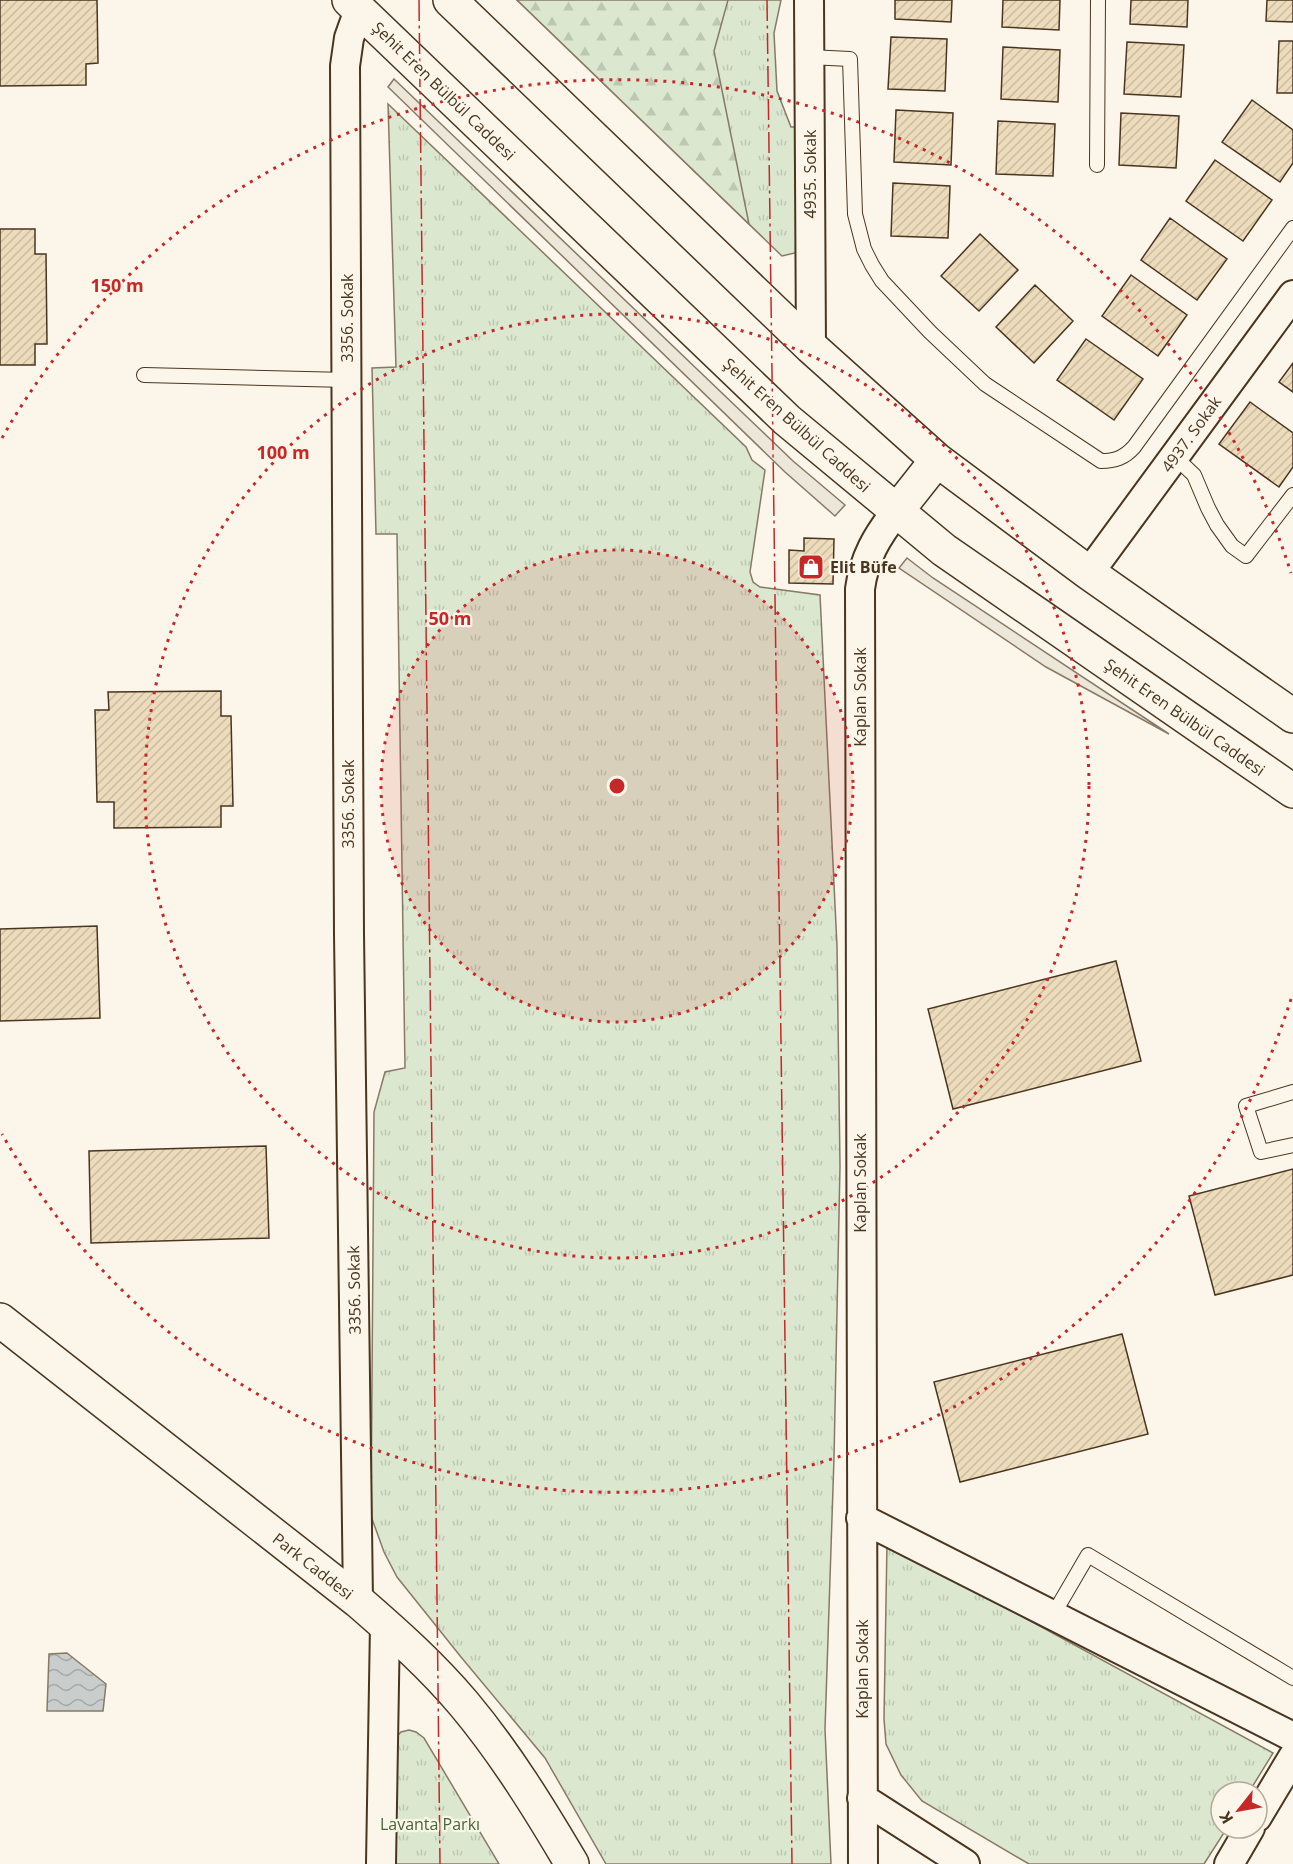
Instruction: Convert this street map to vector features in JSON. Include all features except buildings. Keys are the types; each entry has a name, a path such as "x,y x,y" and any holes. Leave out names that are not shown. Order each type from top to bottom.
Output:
{"main road":[{"path":"450,0 811,347 937,460 1089,573 1293,716"},
{"name":"Şehit Eren Bülbül Caddesi","path":"354,5 787,420 896,512 944,550 1293,791"},
{"path":"896,512 937,460"},
{"name":"Park Caddesi","path":"0,1320 385,1624 463,1704 502,1754 537,1803 572,1864"}],"street":[{"name":"4935. Sokak","path":"809,0 811,347"},
{"name":"3356. Sokak","path":"354,5 345,66 349,934 358,1601"},
{"name":"4937. Sokak","path":"1089,573 1293,295"},
{"name":"Kaplan Sokak","path":"863,1864 860,589 862,573 875,541 896,512"},
{"path":"861,1518 1293,1737"},
{"path":"381,1864 385,1624"},
{"path":"1269,1797 1293,1757"},
{"path":"862,1798 965,1864"},
{"path":"1229,1864 1243,1840"}],"lane":[{"path":"1097,165 1098,0"},
{"path":"808,57 850,59 855,214 864,249 882,281 930,332 985,384 1101,461 1117,460 1134,447 1293,228"},
{"path":"144,375 347,380"},
{"path":"1175,457 1194,475 1217,525 1232,546 1246,556 1293,495"},
{"path":"1293,1092 1246,1106 1261,1152 1293,1146"},
{"path":"1053,1615 1088,1555 1293,1678"}],"green space":[{"path":"517,0 781,0 774,33 777,91 791,127 801,127 799,252 782,256"},
{"path":"517,0 728,0 714,51 749,224"},
{"path":"388,104 746,447 752,460 765,470 750,572 753,582 760,587 820,595 837,946 840,1166 825,1729 831,1864 606,1864 545,1758 397,1577 384,1552 371,1516 374,1112 385,1072 405,1068 397,534 376,534 372,368 396,367"},
{"path":"887,1543 1273,1753 1256,1780 1209,1780 1209,1840 1219,1840 1204,1864 1029,1864 922,1801 901,1775 886,1744 884,1719"},
{"name":"Lavanta Parkı","path":"409,1730 424,1738 499,1864 390,1864 394,1739 401,1732"}],"shaded area":[{"path":"394,79 793,461 845,505 835,516 785,472 388,87"},
{"path":"907,558 933,578 1169,734 1046,667 899,568"}],"water":[{"path":"67,1653 106,1684 103,1711 47,1711 49,1654"}],"power":[{"path":"419,0 440,1864"},
{"path":"767,0 792,1864"}],"place":[{"name":"Elit Büfe","path":"811,567"}]}
